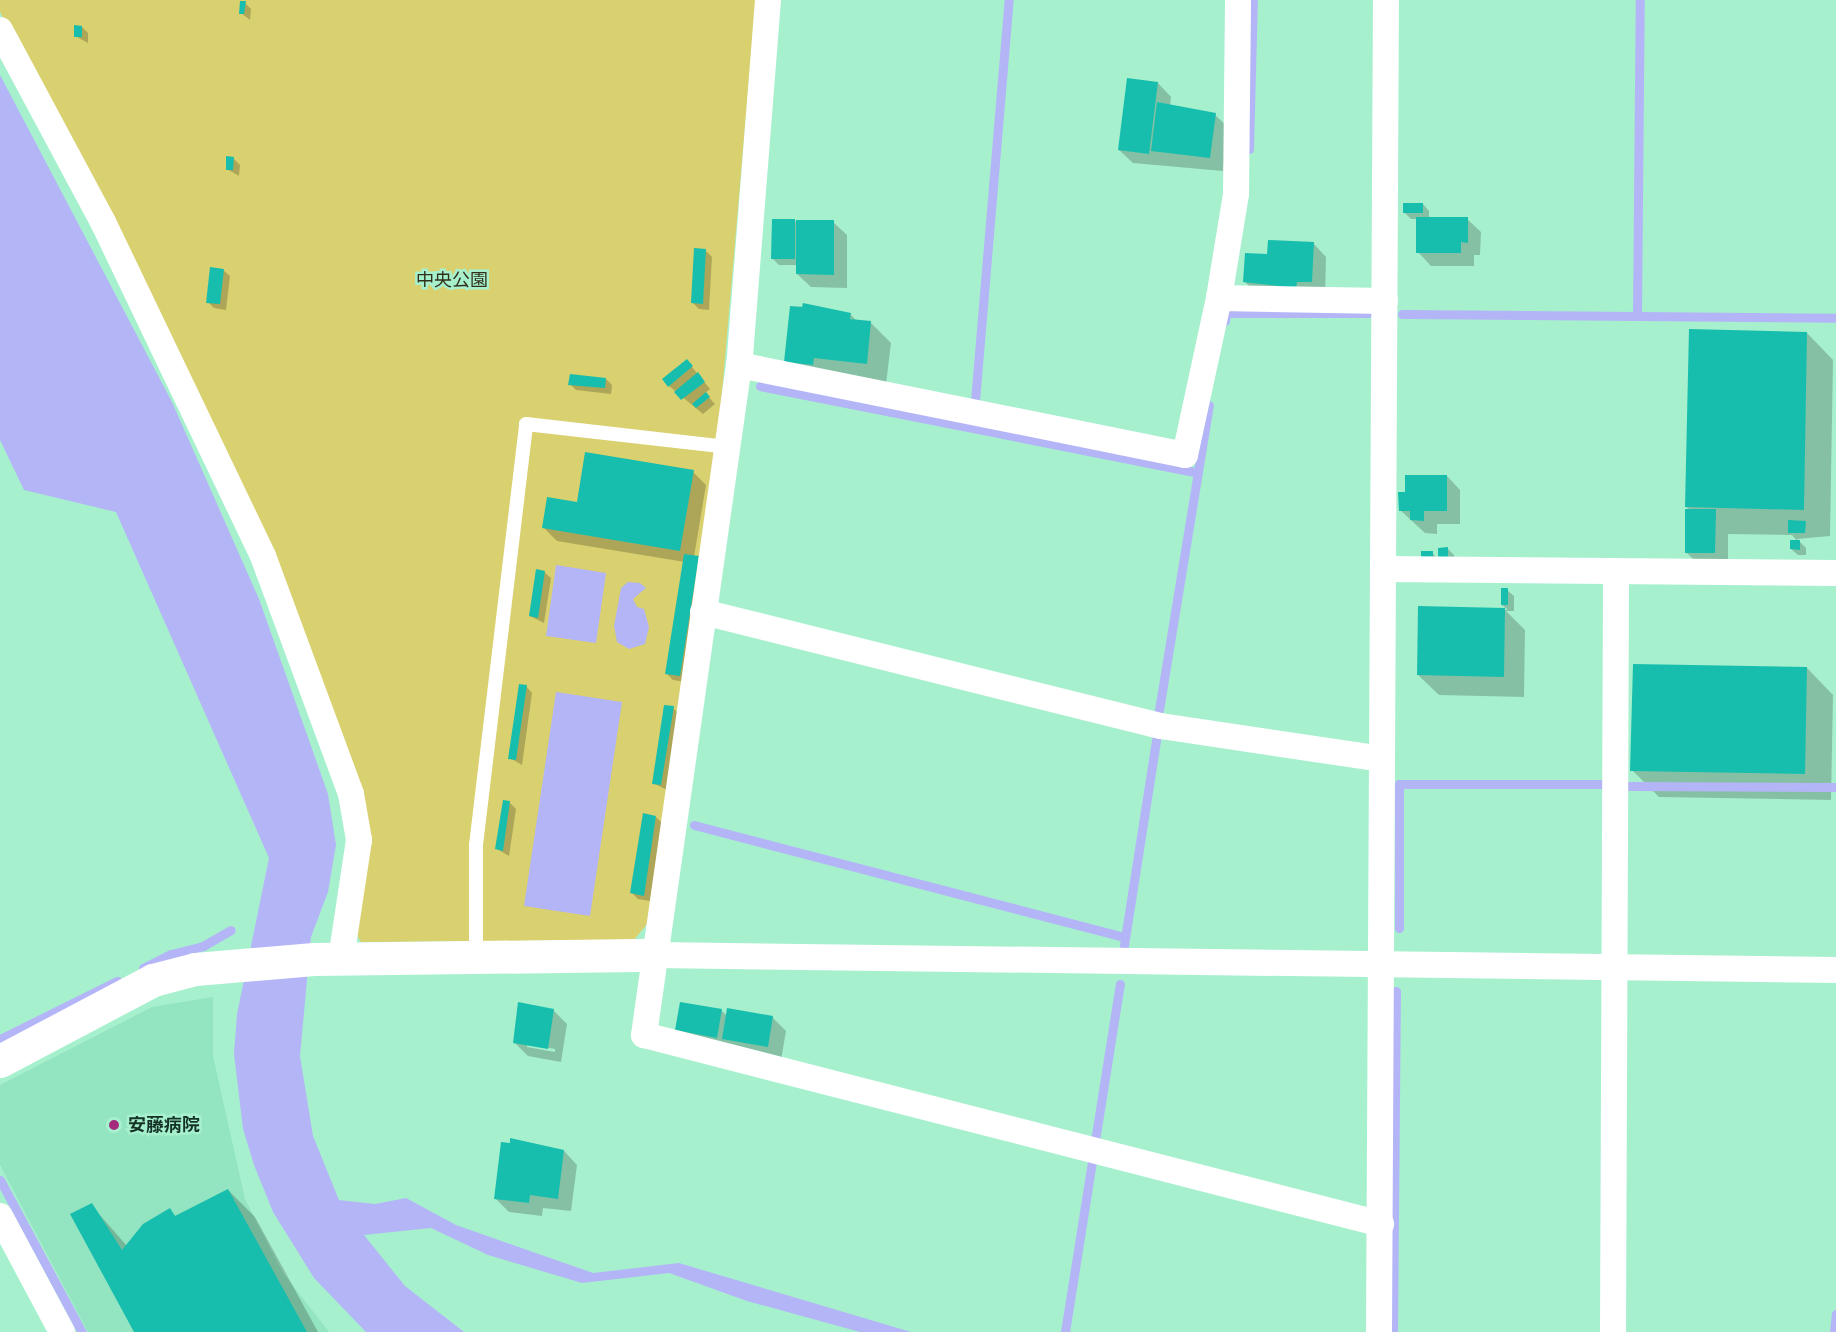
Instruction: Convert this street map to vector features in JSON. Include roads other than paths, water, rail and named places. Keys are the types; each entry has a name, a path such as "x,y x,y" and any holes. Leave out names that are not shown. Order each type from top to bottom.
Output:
{"street":[{"path":"768,0 739,365 644,1035 1381,1224"},
{"path":"739,365 1185,454 1219,298 1236,194 1238,0"},
{"path":"1380,1332 1386,0"},
{"path":"0,30 103,222 263,556 351,794 359,840 328,959"},
{"path":"1219,298 1385,301"},
{"path":"1384,569 1836,573"},
{"path":"1613,1332 1616,571"},
{"path":"704,612 1161,726 1382,759"},
{"path":"0,1061 153,980 237,963 328,959 654,955 1836,970"},
{"path":"0,1216 63,1332"}],"lane":[{"path":"476,958 476,845 526,424 727,447"}],"water":[{"path":"0,75 172,402 259,599 328,794 336,845 328,892 311,937 300,1056 313,1136 339,1200 375,1204 406,1198 456,1225 593,1273 679,1263 911,1332 860,1332 747,1301 669,1273 582,1283 488,1255 431,1228 364,1235 405,1286 464,1332 366,1332 314,1278 273,1212 254,1165 243,1129 234,1054 237,1014 269,858 116,512 24,490 0,440"},
{"path":"556,565 606,573 596,643 546,636"},
{"path":"628,582 640,583 646,588 633,599 637,607 644,609 649,627 645,644 629,649 617,642 614,626 621,588"},
{"path":"556,692 622,702 590,916 524,906"}],"waterway":[{"path":"975,401 1009,0"},
{"path":"1249,149 1253,0"},
{"path":"1637,316 1640,0"},
{"path":"1225,321 1226,313 1368,313"},
{"path":"1402,314 1836,318"},
{"path":"760,386 1196,472"},
{"path":"1158,716 1209,405"},
{"path":"1124,945 1157,735"},
{"path":"1399,928 1399,784 1607,784"},
{"path":"1626,786 1836,787"},
{"path":"694,825 1125,937"},
{"path":"143,968 171,954 203,946 231,930"},
{"path":"0,1039 117,981"},
{"path":"1095,1141 1120,984"},
{"path":"1393,1332 1396,991"},
{"path":"1065,1332 1092,1162"},
{"path":"0,1180 82,1332"},
{"path":"1834,1332 1836,1314"}],"place":[{"name":"安藤病院","path":"114,1125"}],"park label":[{"name":"中央公園","path":"452,280"}]}
